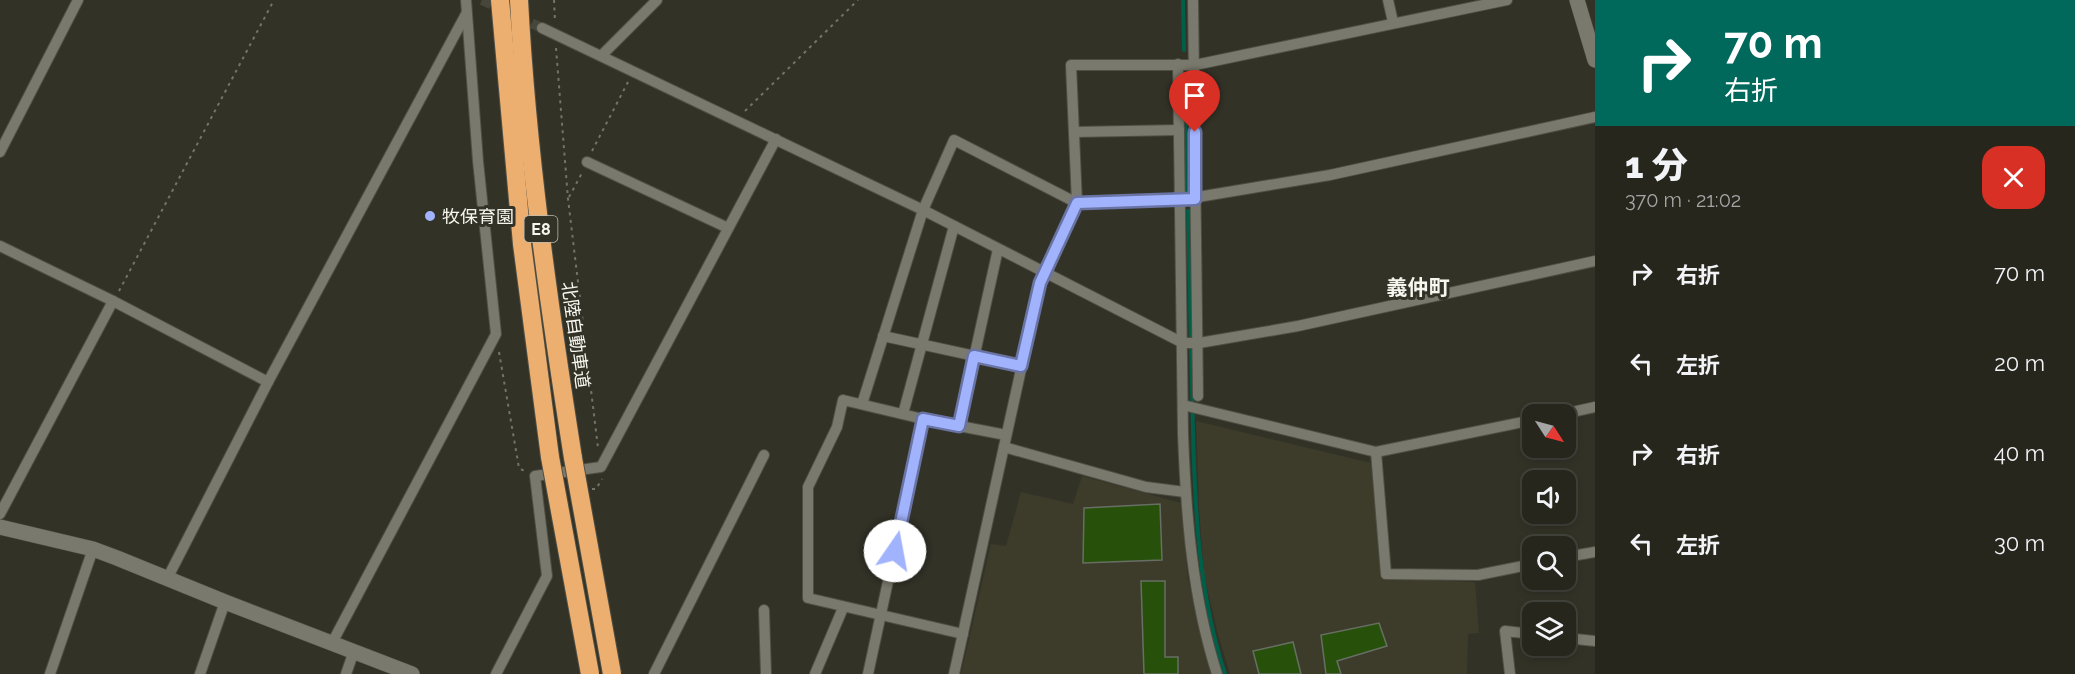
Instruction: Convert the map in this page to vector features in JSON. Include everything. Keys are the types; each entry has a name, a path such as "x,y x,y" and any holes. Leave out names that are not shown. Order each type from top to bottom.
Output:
{"highway":[{"name":"E8","path":"500,0 522,244 550,457 590,674"},
{"name":"北陸自動車道","path":"519,0 522,56 536,190 557,354 573,458 612,674"}],"street":[{"path":"0,152 78,0"},
{"path":"332,643 496,334 478,161 466,0"},
{"path":"601,56 657,0"},
{"path":"1193,0 1198,402"},
{"path":"1388,0 1393,22"},
{"path":"954,674 1040,283 1077,203 1071,65 1195,65 1393,22 1464,4 1507,0"},
{"path":"1577,0 1595,60"},
{"path":"167,579 268,382 466,14"},
{"path":"542,28 923,210 1183,343 1199,343 1298,326 1595,261"},
{"path":"1178,64 1185,492 1193,577 1217,674"},
{"path":"862,404 923,210 954,140 1077,203 1180,201 1330,175 1595,117"},
{"path":"1074,132 1179,130"},
{"path":"496,674 547,576 535,476 601,473 776,139"},
{"path":"587,162 728,228"},
{"path":"903,414 954,226"},
{"path":"0,246 113,301 268,382"},
{"path":"959,426 998,249"},
{"path":"0,514 113,301"},
{"path":"883,336 1021,366"},
{"path":"963,634 843,608 808,598 808,487 837,427 843,400 959,426 1146,487 1185,492"},
{"path":"1183,405 1198,402 1376,452 1522,422"},
{"path":"1576,411 1595,407"},
{"path":"868,674 923,419"},
{"path":"1376,452 1386,574 1478,575 1522,566"},
{"path":"654,674 764,455"},
{"path":"0,527 93,549 412,674"},
{"path":"50,674 93,549"},
{"path":"1576,555 1595,552"},
{"path":"200,674 225,602"},
{"path":"815,674 843,608"},
{"path":"764,610 766,674"},
{"path":"1510,674 1505,631 1522,633"},
{"path":"1576,639 1595,641"},
{"path":"346,674 354,651"}],"path":[{"path":"113,301 274,0"},
{"path":"554,0 568,199 601,473 596,489 590,490"},
{"path":"736,120 858,0"},
{"path":"568,199 634,71"},
{"path":"496,334 519,468 535,476"}],"shaded area":[{"path":"1196,421 1371,463 1383,578 1475,582 1479,633 1468,634 1467,674 1230,674 1204,575"},
{"path":"1082,476 1181,503 1188,579 1211,674 961,674 991,544 1006,546 1021,492 1073,504"}],"building":[{"path":"1160,504 1162,560 1083,563 1084,508"},
{"path":"1141,581 1165,581 1165,657 1178,657 1178,674 1144,674"},
{"path":"1379,623 1387,646 1337,661 1341,674 1326,674 1321,635"},
{"path":"1293,642 1301,674 1259,674 1253,651"}],"waterway":[{"path":"1183,0 1184,50"},
{"path":"1185,75 1187,194"},
{"path":"1188,211 1197,523 1209,614 1225,674"}],"tunnel":[{"path":"482,0 504,10"},
{"path":"518,17 542,28"}],"place":[{"name":"牧保育園","path":"430,216"}],"district":[{"name":"義仲町","path":"1418,287"}],"route":[{"path":"895,551 923,419 959,426 974,356 1021,366 1040,283 1077,203 1195,199 1195,132"}]}
